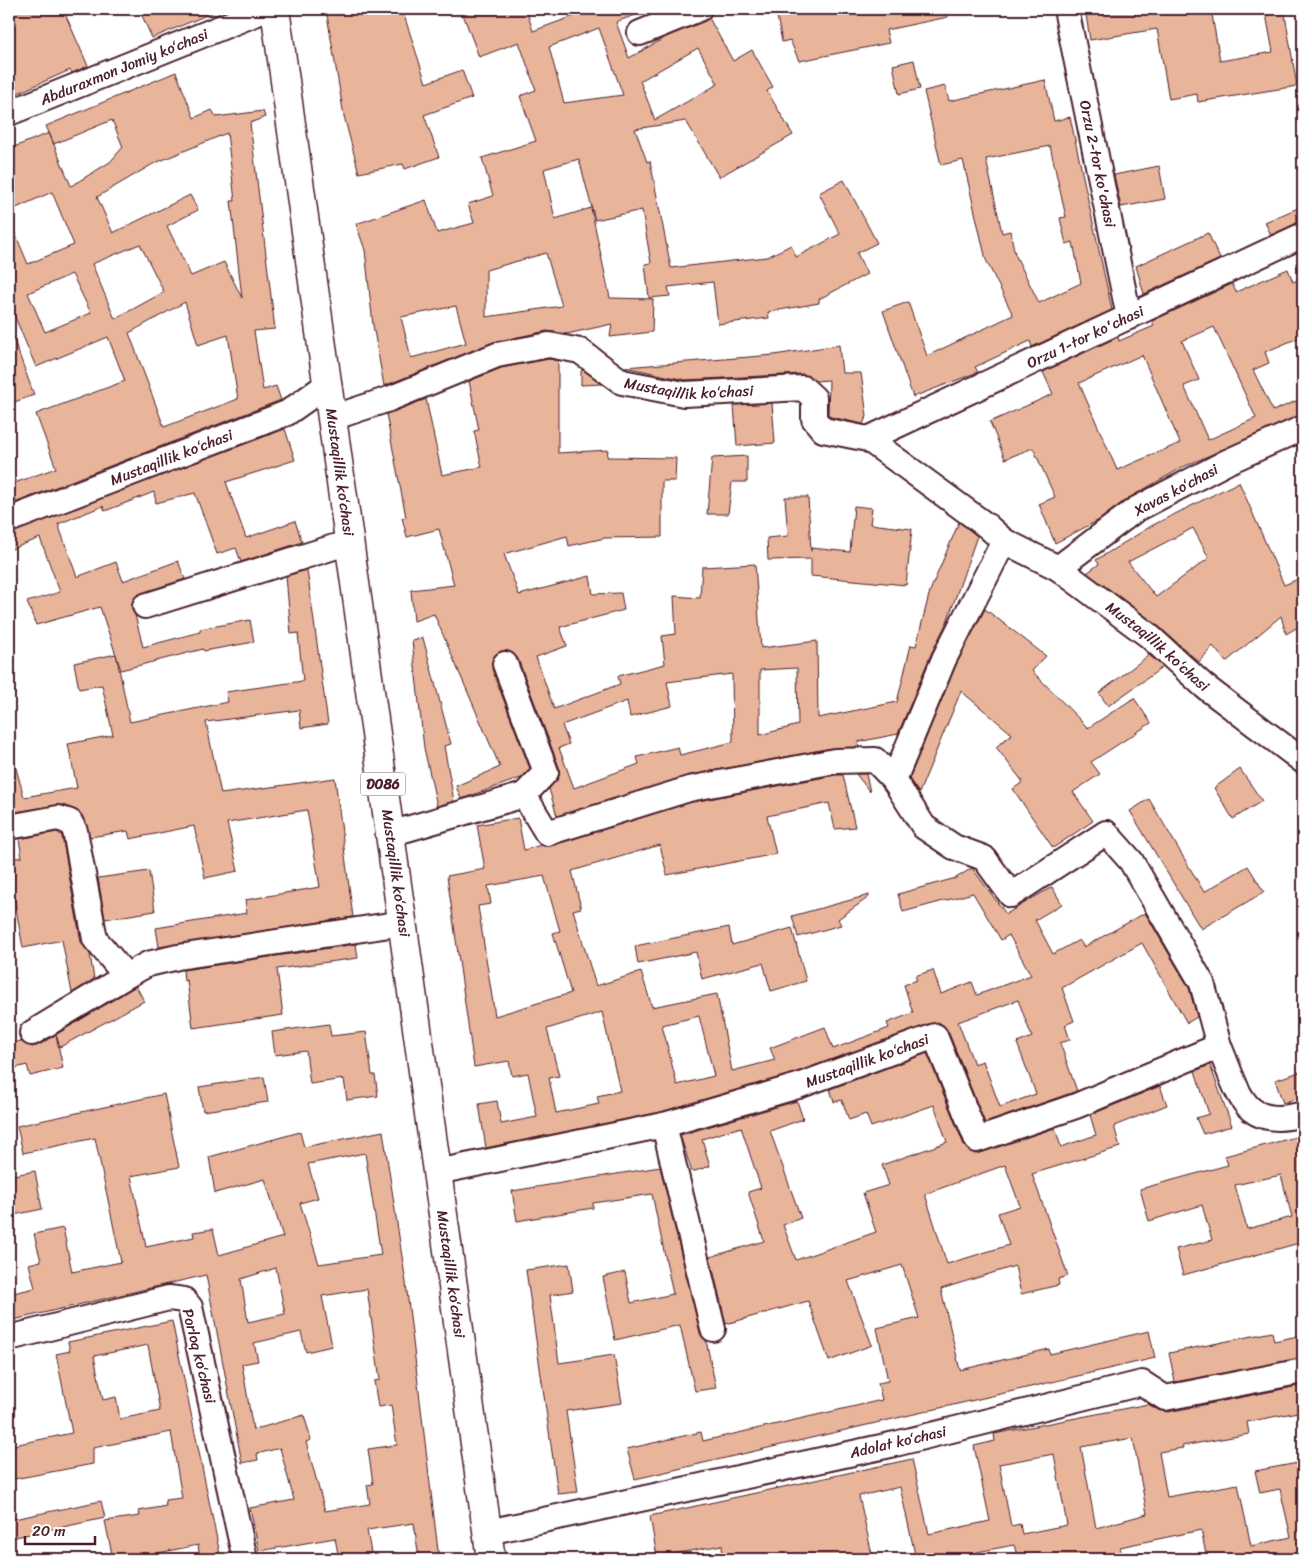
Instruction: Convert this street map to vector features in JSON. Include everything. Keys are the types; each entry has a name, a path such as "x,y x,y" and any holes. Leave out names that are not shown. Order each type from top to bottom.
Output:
{"main road":[{"name":"Mustaqillik koʻchasi","path":"275,9 491,1559"}],"street":[{"name":"Abduraxmon Jomiy koʻchasi","path":"9,113 266,9"},
{"path":"640,33 699,9"},
{"name":"Orzu 2-tor ko'chasi","path":"1066,9 1129,317"},
{"name":"Orzu 1-tor ko'chasi","path":"868,439 1303,234"},
{"name":"Mustaqillik ko‘chasi","path":"332,418 389,399 497,355 549,345 580,351 622,382 684,394 803,388 814,398 814,419 823,430 868,439 987,526 1004,541 1058,568 1148,635 1204,686 1303,762"},
{"name":"Mustaqillik ko‘chasi","path":"9,520 286,413 328,384"},
{"name":"Xavas koʻchasi","path":"1058,568 1134,510 1227,462 1303,428"},
{"path":"894,780 944,659 1004,541"},
{"path":"145,606 350,542"},
{"path":"390,834 524,796 546,772 505,664"},
{"path":"524,796 547,833 689,789 835,761 875,760 894,780 924,827 954,847 984,858 1011,895 1106,833 1131,862 1202,984 1219,1046 1246,1107 1262,1117 1284,1119 1303,1114"},
{"path":"9,827 58,818 70,822 75,831 95,939 126,976"},
{"path":"32,1033 148,964 178,957 403,923"},
{"name":"Mustaqillik ko‘chasi","path":"437,1172 664,1125 798,1086 935,1036 977,1140 1076,1106 1219,1046"},
{"path":"664,1125 713,1329"},
{"name":"Porloq koʻchasi","path":"9,1338 169,1298 184,1300 190,1307 246,1559"},
{"name":"Adolat koʻchasi","path":"488,1532 895,1444 1142,1384 1165,1398 1303,1371"}],"building":[{"path":"9,9 63,9 88,66 72,73 70,70 9,97"},
{"path":"139,9 221,9 152,38"},
{"path":"326,9 402,9 426,83 462,70 472,98 424,115 439,157 405,169 403,164 359,173 344,116"},
{"path":"461,9 526,9 533,31 574,16 571,9 646,9 646,11 616,22 629,58 668,36 709,18 733,61 752,50 773,87 767,91 793,135 719,177 686,121 635,129 647,162 650,161 671,268 767,257 791,245 796,257 840,234 819,193 844,180 877,243 857,253 867,274 819,299 819,303 768,312 769,318 718,324 713,282 668,287 670,296 649,298 645,264 651,263 642,210 595,220 579,159 544,169 555,219 591,208 610,298 653,299 652,332 610,337 612,324 567,334 547,331 494,342 384,386 373,325 365,250 356,224 426,200 437,233 474,223 468,204 493,196 482,158 536,141 520,96 536,90 519,42 479,57","holes":["599,28 623,95 564,103 549,47","698,48 718,84 655,120 640,81","546,253 562,306 486,317 486,270","456,306 466,343 411,358 401,317"]},
{"path":"787,9 947,9 948,17 886,30 889,43 799,61 790,40 782,42 776,11"},
{"path":"1085,9 1211,9 1220,61 1273,52 1265,9 1284,9 1297,86 1198,102 1197,94 1169,99 1157,29 1090,40"},
{"path":"914,60 920,89 899,94 893,65"},
{"path":"176,72 194,118 212,110 216,117 263,111 265,117 250,123 275,329 254,331 263,390 276,386 281,400 9,505 9,485 56,468 36,414 125,381 108,337 36,367 9,303 9,219 28,264 74,245 52,192 14,209 9,197 9,149 49,133 71,186 110,162 123,147 112,120 54,144 46,126","holes":["227,133 235,201 231,201 242,298 224,262 191,276 167,226 198,210 190,195 113,233 97,197 153,164","140,244 164,292 115,319 92,264","72,274 91,313 45,332 28,293","185,302 198,345 228,335 238,399 164,427 129,333"]},
{"path":"1045,80 1054,121 1070,117 1112,310 1032,347 1030,341 975,367 978,372 913,397 883,311 908,302 927,356 1013,315 986,260 963,160 941,165 924,91 945,86 949,101","holes":["1050,146 1066,217 1060,218 1066,244 1073,242 1081,283 1039,303 1015,254 1010,231 1002,233 986,159"]},
{"path":"1159,166 1165,199 1121,207 1114,175"},
{"path":"1298,208 1303,221 1271,235 1265,222"},
{"path":"1208,233 1220,259 1144,294 1136,266"},
{"path":"1288,269 1293,282 1303,278 1303,336 1265,352 1269,363 1253,370 1273,411 1303,398 1303,414 1183,467 1127,499 1099,520 1055,543 1039,504 1055,497 1033,448 1005,459 990,422 1053,394 1043,372 1118,337 1119,341 1154,326 1152,321 1232,284 1236,292","holes":["1214,327 1256,418 1208,440 1184,386 1199,380 1182,341","1142,355 1180,443 1117,470 1079,383"]},
{"path":"11,332 34,395 9,404 9,333"},
{"path":"839,345 842,373 861,373 867,416 863,424 831,417 828,414 829,380 815,381 802,374 685,380 625,367 774,355"},
{"path":"549,359 558,361 558,453 608,450 607,457 676,458 675,481 662,481 662,537 605,538 569,546 567,536 504,554 519,595 590,576 593,594 621,593 624,610 560,627 567,646 536,657 554,709 620,684 618,676 665,664 662,636 676,634 674,596 700,598 702,567 755,564 761,648 817,641 818,718 897,702 911,645 916,646 930,591 959,522 977,536 947,622 931,654 898,734 858,742 859,747 832,748 686,776 557,816 549,789 559,775 559,767 518,659 513,653 501,651 494,656 492,669 530,769 521,778 461,799 456,786 500,767 434,614 414,621 411,590 454,585 439,529 407,537 402,518 406,517 386,414 426,399 442,475 482,467 474,431 479,430 469,381 501,368","holes":["797,668 798,725 760,735 760,670","732,674 733,742 680,755 678,747 637,757 639,764 574,788 559,748 569,744 562,725 627,701 630,717 672,706 667,682"]},
{"path":"583,370 602,384 581,385 581,371"},
{"path":"772,403 775,443 737,446 734,405"},
{"path":"285,429 295,460 226,482 246,538 295,521 302,542 241,562 236,548 217,554 195,493 156,503 154,492 105,511 103,506 58,524 77,577 116,562 123,581 178,561 185,579 141,593 132,603 143,647 200,632 200,629 250,620 254,642 204,651 203,649 121,670 100,607 36,625 27,602 60,592 40,538 9,550 9,533"},
{"path":"747,456 747,482 732,482 728,514 707,514 712,458"},
{"path":"1239,482 1284,585 1303,577 1303,624 1286,634 1281,616 1226,662 1213,646 1199,662 1156,624 1087,573 1099,564 1096,560 1153,525","holes":["1193,528 1209,558 1156,597 1128,562"]},
{"path":"785,497 808,497 811,551 811,548 850,552 854,506 872,508 870,524 912,529 906,585 811,576 811,559 768,560 767,538 788,536"},
{"path":"307,570 328,724 301,728 299,710 206,722 221,794 335,778 353,917 159,947 156,928 247,913 245,900 320,887 307,810 227,823 238,871 205,878 194,826 130,839 128,831 90,837 82,815 74,809 62,805 9,813 9,761 14,761 24,797 77,788 68,744 113,735 102,685 79,689 74,663 116,654 130,722 228,702 226,692 303,681 298,633 291,634 286,576"},
{"path":"985,609 1046,656 1032,671 1088,728 1134,698 1151,723 1091,762 1100,774 1073,792 1093,821 1053,848 1013,789 1023,782 996,747 1012,734 961,691 919,793 909,779 956,665"},
{"path":"423,638 451,744 444,746 454,801 437,806 424,748 412,640"},
{"path":"1149,655 1163,667 1108,706 1099,693"},
{"path":"1240,769 1262,801 1233,819 1214,788"},
{"path":"856,774 866,774 870,792"},
{"path":"843,775 855,827 835,829 829,803 767,816 776,854 667,875 660,845 572,871 581,908 573,910 596,986 641,972 652,1007 717,994 732,1071 775,1060 770,1048 825,1027 833,1049 889,1028 887,1023 913,1013 904,985 917,980 915,976 933,970 941,994 972,982 977,995 1031,975 1009,935 1001,940 973,893 903,912 898,894 956,878 972,868 1006,914 1052,887 1062,904 1035,920 1053,954 1079,940 1084,947 1145,913 1189,988 1197,1017 1187,1023 1142,943 1062,988 1074,1021 1065,1025 1070,1040 1060,1043 1077,1091 985,1123 948,1031 937,1022 794,1073 661,1112 486,1148 479,1104 497,1101 501,1124 537,1117 528,1073 512,1076 509,1061 474,1067 447,876 485,869 477,825 518,818 524,850 541,845 551,846 692,802","holes":["544,876 560,931 553,933 571,993 495,1016 478,906 491,904 488,886","1018,1000 1032,1037 1017,1043 1036,1094 1000,1107 983,1061 974,1064 958,1022","602,1012 620,1091 597,1096 599,1104 556,1113 549,1078 559,1076 547,1029","699,1016 714,1076 677,1085 662,1025"]},
{"path":"1149,799 1204,892 1248,866 1264,892 1201,929 1130,811"},
{"path":"57,832 62,836 81,942 90,954 94,979 72,993 62,940 23,948 9,869 9,859 22,857 19,839"},
{"path":"149,871 155,911 105,919 98,878"},
{"path":"869,895 869,897 838,919 841,925 798,937 792,916"},
{"path":"729,927 732,945 792,928 806,981 771,991 763,963 702,979 696,952 638,964 635,946"},
{"path":"356,944 358,958 277,969 283,1015 193,1028 187,980 184,981 183,970"},
{"path":"136,986 144,1001 60,1047 56,1035 63,1068 30,1076 27,1065 12,1069 9,1044 21,1041 32,1047 39,1045"},
{"path":"329,1024 331,1036 366,1032 372,1075 375,1075 378,1096 347,1100 344,1079 310,1084 306,1051 275,1055 272,1032"},
{"path":"927,1053 964,1145 975,1154 1055,1128 1061,1147 1096,1135 1090,1115 1160,1086 1167,1105 1114,1126 1120,1147 1032,1174 1068,1276 1058,1279 1059,1285 1021,1294 1015,1266 941,1289 960,1370 1049,1349 1050,1354 1149,1331 1155,1358 635,1479 627,1449 701,1432 703,1441 882,1400 878,1383 888,1381 877,1328 919,1318 902,1265 848,1281 872,1345 829,1361 808,1301 726,1324 710,1257 764,1241 748,1192 761,1188 741,1127 702,1139 710,1166 692,1172 680,1135 797,1101 803,1119 770,1131 801,1218 783,1225 796,1260 876,1232 863,1193 889,1185 882,1165 947,1142 934,1105 871,1127 866,1114 849,1120 842,1100 834,1102 830,1089","holes":["1005,1165 1020,1206 998,1213 1009,1245 947,1264 925,1194"]},
{"path":"1210,1065 1232,1126 1203,1134 1196,1118 1209,1114 1195,1071"},
{"path":"1303,1071 1303,1096 1283,1103 1275,1080"},
{"path":"264,1077 268,1102 203,1111 199,1087"},
{"path":"164,1094 179,1167 131,1176 146,1247 194,1237 193,1232 213,1229 219,1255 283,1237 265,1179 215,1193 209,1157 300,1132 304,1147 383,1131 406,1283 439,1559 419,1559 414,1523 367,1530 372,1559 339,1559 335,1538 259,1551 250,1508 294,1500 280,1448 257,1454 258,1460 242,1463 206,1275 9,1321 9,1294 35,1288 29,1264 41,1261 34,1234 63,1228 72,1272 121,1262 95,1138 23,1153 17,1126","holes":["365,1153 381,1255 319,1264 300,1203 318,1198 308,1164","276,1268 285,1314 248,1322 241,1279","367,1289 380,1380 374,1381 378,1407 391,1405 397,1445 368,1449 373,1484 367,1485 370,1504 325,1511 306,1442 311,1440 304,1415 253,1430 242,1364 258,1361 254,1343 301,1332 306,1352 332,1346 322,1296"]},
{"path":"1303,1135 1303,1242 1183,1275 1176,1249 1212,1240 1202,1205 1149,1221 1140,1189 1228,1165 1225,1156","holes":["1281,1175 1292,1217 1247,1229 1235,1185"]},
{"path":"660,1167 700,1332 706,1340 716,1388 695,1391 680,1325 615,1340 603,1277 625,1272 631,1303 673,1294 652,1194 593,1203 593,1208 517,1221 512,1191"},
{"path":"35,1171 42,1209 9,1216 9,1176"},
{"path":"569,1264 573,1291 550,1295 559,1363 614,1355 622,1403 566,1411 578,1492 558,1494 526,1270"},
{"path":"172,1321 221,1559 200,1559 198,1545 128,1559 113,1559 105,1521 140,1516 139,1511 166,1506 165,1500 182,1498 171,1432 93,1448 93,1464 9,1480 9,1446 72,1433 56,1354 70,1351 68,1342","holes":["148,1345 160,1411 120,1419 116,1397 103,1400 94,1356"]},
{"path":"1272,1332 1274,1341 1303,1335 1303,1358 1175,1382 1169,1353"},
{"path":"1303,1385 1303,1411 1247,1422 1249,1434 1159,1452 1167,1497 1238,1484 1251,1546 1291,1537 1280,1489 1260,1493 1255,1471 1303,1462 1303,1559 1207,1559 1201,1530 1120,1547 1123,1559 1018,1559 1014,1545 977,1552 979,1559 916,1559 900,1487 859,1496 873,1559 723,1559 722,1545 657,1557 650,1516 912,1459 929,1534 990,1521 974,1446 995,1441 994,1434 1148,1404 1158,1410 1168,1412","holes":["1133,1438 1147,1514 1096,1528 1081,1447","1054,1454 1067,1525 1022,1534 1020,1524 1011,1526 999,1464"]},
{"path":"101,1501 105,1518 11,1538 9,1520"}]}
